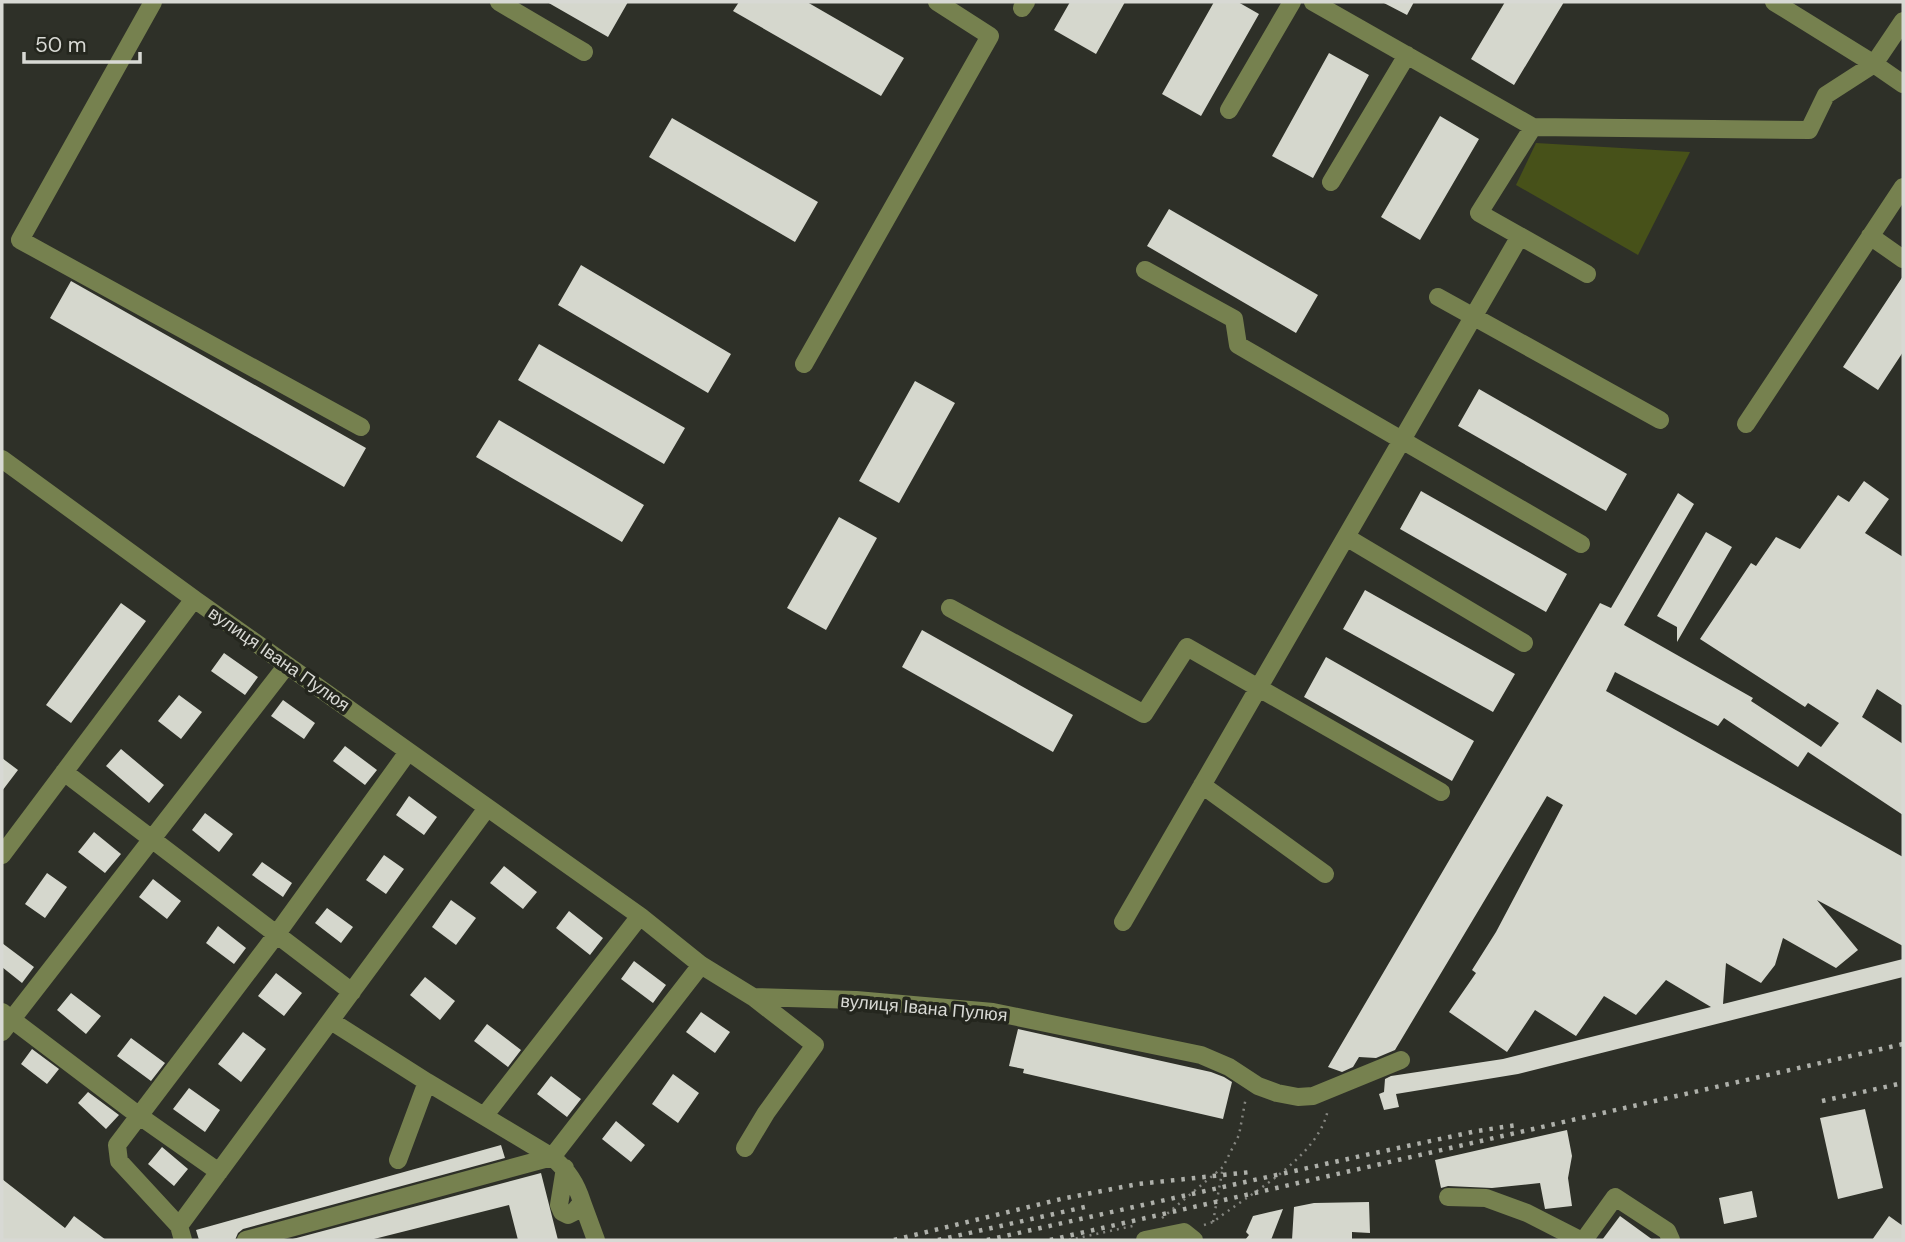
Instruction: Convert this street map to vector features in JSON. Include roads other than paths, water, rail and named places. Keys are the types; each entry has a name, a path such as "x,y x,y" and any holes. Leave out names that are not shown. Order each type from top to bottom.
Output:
{"street":[{"path":"153,2 20,240 361,427"},
{"path":"499,2 584,52"},
{"path":"804,364 990,36 937,2"},
{"path":"1229,110 1292,2"},
{"path":"1313,2 1533,127 1809,130 1826,95 1874,64 1903,21"},
{"path":"1773,2 1903,84"},
{"path":"1331,182 1407,55"},
{"path":"1533,127 1479,213 1587,274"},
{"path":"1746,424 1903,187"},
{"path":"1123,922 1520,236"},
{"path":"1870,236 1903,259"},
{"path":"1145,270 1234,319 1238,345 1581,544"},
{"path":"1438,297 1660,420"},
{"path":"2,459 194,599"},
{"path":"1346,537 1524,643"},
{"name":"вулиця Івана Пулюя","path":"2,855 194,599 640,916 701,965 753,998 856,1000 993,1013 1201,1055 1258,1086 1297,1097 1314,1096 1401,1060"},
{"path":"950,608 1144,714 1187,647 1441,792"},
{"path":"219,1172 5,1021 152,841 287,665"},
{"path":"408,752 276,935 117,1145 119,1161 181,1233 219,1172 487,808"},
{"path":"64,772 352,992"},
{"path":"1202,785 1325,874"},
{"path":"485,1115 640,916"},
{"path":"246,1240 559,1163 701,965"},
{"path":"745,1148 766,1113 815,1045 753,998"},
{"path":"331,1021 559,1163 576,1183 596,1240"},
{"path":"398,1160 427,1082"},
{"path":"1448,1197 1486,1199 1527,1213 1582,1240 1615,1197 1667,1231 1671,1240"},
{"path":"1147,1231 1189,1236"}],"railway":[{"path":"1050,1240 1903,1044"},
{"path":"1822,1101 1903,1083"},
{"path":"987,1240 1361,1156 1517,1125"},
{"path":"894,1240 1061,1199 1138,1184 1251,1172"},
{"path":"938,1240 1085,1207"}]}
